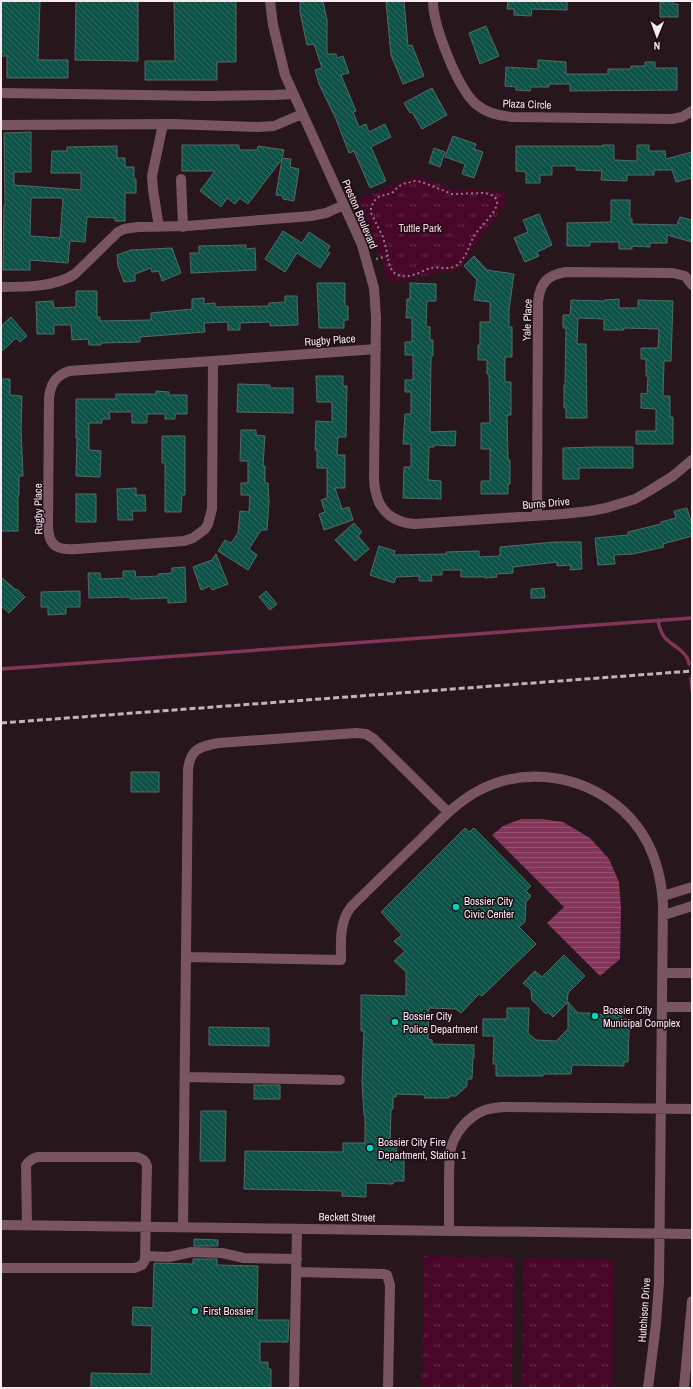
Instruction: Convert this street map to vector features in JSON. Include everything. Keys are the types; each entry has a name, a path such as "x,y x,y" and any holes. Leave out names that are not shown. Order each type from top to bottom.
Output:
{"street":[{"name":"Preston Boulevard","path":"270,1 273,25 282,63 293,94 362,245 374,288 376,302 374,474 376,494 381,505 389,516"},
{"name":"Plaza Circle","path":"432,1 436,24 458,78 471,98 484,110 494,114 512,117 672,119 682,117 692,111"},
{"path":"1,93 208,96 293,94"},
{"path":"1,125 163,124 258,127 274,126 302,114"},
{"path":"159,227 152,176 163,124"},
{"path":"180,179 183,226"},
{"path":"1,287 32,286 58,283 68,280 118,232 124,229 311,216 344,205"},
{"name":"Yale Place","path":"537,516 538,302 540,290 543,285 551,276 566,272 673,273 685,276 692,285"},
{"name":"Rugby Place","path":"213,361 212,509 208,524 204,529 193,538 179,542 77,550 55,546 50,540 48,527 49,399 54,381 62,374 69,371 376,348"},
{"name":"Burns Drive","path":"389,516 406,524 415,524 590,512 635,499 654,488 692,460"},
{"path":"183,1227 188,770 192,755 201,747 219,743 356,733 366,734 374,739 448,812"},
{"name":"Hutchison Drive","path":"186,958 341,960 342,926 348,911 448,812 477,792 496,784 516,778 550,777 586,787 604,796 621,809 647,840 655,859 660,877 664,915 658,1310 648,1388"},
{"path":"663,896 692,887"},
{"path":"664,915 692,906"},
{"path":"663,973 692,973"},
{"path":"662,1007 692,1007"},
{"path":"185,1077 340,1080"},
{"path":"449,1231 451,1146 461,1128 478,1114 486,1110 503,1107 692,1109"},
{"path":"1,1268 135,1268 142,1265 145,1256 146,1162 137,1157 38,1157 29,1160 26,1165 27,1225"},
{"name":"Beckett Street","path":"1,1225 692,1234"},
{"path":"294,1388 297,1229"},
{"path":"145,1256 169,1257 192,1252 222,1253 244,1258 297,1259"},
{"path":"296,1272 387,1275 390,1285 388,1388"},
{"path":"684,1388 692,1302"}],"path":[{"path":"415,181 422,182 452,194 485,193 496,198 497,204 494,213 485,221 474,236 469,249 459,264 453,268 430,268 419,273 400,276 394,273 390,268 388,256 383,237 371,214 371,207 375,200 380,196 392,193 403,184 415,181"},
{"path":"367,262 388,256"}],"green space":[{"name":"Tuttle Park","path":"416,175 452,189 499,190 506,194 506,202 459,269 389,283 359,200"},
{"path":"424,1256 514,1258 512,1388 422,1388"},
{"path":"524,1258 614,1259 612,1388 522,1388"}],"shaded area":[{"path":"521,819 542,819 563,822 590,838 609,859 619,882 621,908 620,959 600,976 547,923 564,907 492,835 503,826"}],"building":[{"path":"1,1 40,1 38,60 68,60 68,78 7,78 7,56 1,56"},
{"path":"76,1 138,1 138,61 75,60"},
{"path":"174,1 236,1 236,62 217,62 217,80 145,80 145,61 175,61"},
{"path":"300,1 323,1 327,20 327,54 336,54 337,58 343,56 349,73 341,75 356,111 353,112 359,127 366,124 369,132 385,124 391,137 371,147 386,181 370,188 354,151 349,153 336,119 319,84 315,70 322,68 314,44 307,45 300,12"},
{"path":"404,1 408,46 412,45 424,76 403,84 391,55 386,2"},
{"path":"508,1 567,1 567,10 532,9 531,16 514,15 514,9 507,9"},
{"path":"660,1 673,1 673,4 678,4 678,17 660,17"},
{"path":"486,26 499,56 480,64 469,33"},
{"path":"538,60 566,62 566,74 608,74 608,69 631,69 631,66 645,66 645,62 655,62 655,68 677,68 677,90 570,91 570,84 549,84 549,87 531,87 530,91 516,90 516,87 505,86 506,67 538,69"},
{"path":"432,88 447,115 422,129 412,112 410,113 404,103"},
{"path":"31,132 31,172 14,172 14,185 81,190 81,173 51,173 52,151 67,151 67,147 117,146 117,158 125,158 125,167 134,167 134,179 136,179 136,193 125,193 125,221 115,221 115,218 87,217 85,242 70,241 68,263 30,260 30,270 3,270 5,205 4,133","holes":["31,198 63,198 60,238 30,236"]},
{"path":"453,136 476,144 474,149 483,152 474,178 462,174 465,164 445,157"},
{"path":"182,145 239,145 239,150 257,150 258,146 284,150 282,158 291,159 290,167 299,169 294,201 283,199 283,196 276,195 282,159 248,204 240,198 235,204 227,198 221,207 200,191 215,171 182,171"},
{"path":"614,145 614,160 637,161 637,145 649,145 649,151 665,151 666,159 692,152 692,178 676,182 672,170 654,170 654,175 627,175 627,181 601,180 602,171 576,170 576,166 552,166 552,175 540,175 540,183 526,183 526,172 516,171 516,146"},
{"path":"434,148 445,152 440,167 429,163"},
{"path":"611,200 630,200 630,219 632,219 632,224 677,225 680,217 692,220 692,242 667,235 667,243 650,243 650,247 632,246 632,249 619,249 619,242 590,242 590,246 567,246 567,223 611,222"},
{"path":"539,214 552,245 537,252 539,256 525,262 514,238 528,232 523,220"},
{"path":"283,231 302,243 309,232 330,246 327,251 330,253 320,268 297,253 285,272 265,259"},
{"path":"246,245 246,249 255,248 256,270 191,273 190,253 199,253 199,246"},
{"path":"172,248 181,273 162,281 159,271 152,272 151,268 135,274 135,281 124,282 118,266 117,255 131,250"},
{"path":"474,256 487,270 514,274 509,310 509,327 512,327 512,357 505,357 505,382 511,382 511,415 507,415 508,460 510,460 510,484 508,484 508,494 481,494 481,481 490,481 490,449 481,449 481,423 490,423 489,374 487,374 487,360 478,360 478,345 480,345 480,322 490,322 490,302 474,300 477,280 464,266"},
{"path":"317,283 345,283 345,306 348,306 348,320 344,320 344,328 319,328"},
{"path":"410,283 436,284 436,301 427,301 426,326 430,327 430,340 433,340 433,356 431,356 430,432 456,431 455,446 434,445 434,447 429,447 428,480 441,481 441,499 403,498 404,467 411,467 411,444 403,444 405,414 411,414 411,392 405,392 405,380 413,380 413,355 405,355 405,342 412,342 412,318 406,318 407,299 410,299"},
{"path":"76,291 97,291 97,317 100,317 100,321 151,320 151,313 192,309 192,299 204,298 204,304 215,303 215,307 269,306 269,303 285,302 285,296 297,296 298,325 270,326 270,322 240,323 240,330 228,330 228,322 204,323 205,332 140,337 140,342 101,343 101,345 89,345 88,339 72,340 71,325 54,325 54,334 37,334 36,302 53,301 54,308 76,307"},
{"path":"619,299 619,308 638,308 638,300 673,301 671,361 664,361 663,396 670,396 670,417 673,417 673,444 636,444 636,431 656,431 656,409 641,408 641,393 647,394 648,376 646,376 646,359 641,359 641,348 658,348 659,329 624,328 624,330 604,330 604,319 578,318 577,344 586,344 587,418 566,418 566,408 564,408 564,385 566,328 563,328 563,315 570,315 571,300 604,301"},
{"path":"11,317 27,336 20,342 16,338 1,352 1,326"},
{"path":"316,376 343,376 343,386 347,386 346,437 338,437 337,455 345,455 345,488 335,488 342,509 349,507 353,520 324,530 319,514 325,512 321,500 327,498 327,468 317,468 317,450 315,450 316,421 332,422 332,402 317,402"},
{"path":"1,379 10,379 10,395 22,396 21,430 23,476 19,476 18,531 1,531"},
{"path":"238,384 270,385 270,388 293,388 293,413 237,412"},
{"path":"156,391 169,392 169,395 187,395 187,414 175,414 175,419 165,419 165,414 147,414 147,423 132,423 132,412 109,412 110,419 102,419 102,423 89,423 89,450 101,451 100,477 76,476 76,399 116,399 116,394 156,394"},
{"path":"241,430 256,430 256,435 265,436 263,466 265,466 265,483 268,483 269,502 267,530 261,530 249,549 257,555 248,570 218,551 225,540 231,543 238,533 240,511 249,512 250,495 241,495 241,483 248,483 248,461 240,461"},
{"path":"162,436 185,436 185,495 182,495 181,512 165,512 165,463 162,463"},
{"path":"633,447 633,468 579,468 579,479 563,479 563,448"},
{"path":"136,488 136,495 145,495 146,511 132,511 133,520 118,520 117,489"},
{"path":"76,494 96,494 96,522 76,522"},
{"path":"687,508 692,525 692,536 663,544 664,547 633,554 614,555 615,564 598,565 595,538 628,535 628,532 661,524 661,522 676,518 674,511"},
{"path":"354,523 362,532 358,536 369,549 355,561 335,540"},
{"path":"555,542 581,542 582,569 570,570 571,565 557,566 557,562 513,567 513,573 496,574 497,577 485,578 461,577 461,570 442,570 442,575 431,575 432,581 419,581 419,576 396,577 394,583 370,575 379,546 395,551 394,555 446,554 446,552 479,551 479,557 500,556 500,547"},
{"path":"216,554 228,584 212,590 210,586 201,590 193,567 212,560"},
{"path":"185,567 186,602 168,603 168,598 89,598 88,573 100,573 101,579 123,578 123,571 135,571 136,577 159,576 158,574 172,573 172,568"},
{"path":"1,577 25,597 9,613 1,606"},
{"path":"544,588 545,598 531,598 531,589"},
{"path":"80,591 80,607 66,607 66,614 48,615 48,607 41,607 41,592"},
{"path":"266,591 277,604 270,610 259,597"},
{"path":"131,772 159,772 159,792 131,792"},
{"path":"465,828 469,832 474,828 531,886 526,891 531,896 526,902 525,922 519,927 536,944 482,996 479,994 461,1013 456,1009 429,1008 428,1039 432,1040 432,1044 474,1045 472,1079 467,1079 467,1086 456,1096 449,1096 449,1098 424,1098 425,1095 396,1094 396,1097 393,1097 393,1109 391,1109 390,1146 397,1146 396,1158 404,1159 404,1181 394,1181 393,1184 366,1183 366,1197 342,1196 342,1191 244,1189 245,1151 343,1152 343,1143 365,1143 365,1115 362,1082 364,1031 361,1031 361,995 406,996 406,972 394,961 405,951 394,941 402,935 381,912"},
{"path":"564,955 585,976 568,993 567,1003 553,1017 548,1012 546,1014 532,1000 531,990 523,983 535,971 542,977"},
{"name":"Bossier City Municipal Complex","path":"568,1002 578,1013 622,1015 622,1019 631,1019 631,1030 629,1030 628,1062 624,1062 624,1066 572,1065 571,1074 544,1074 543,1076 496,1076 496,1064 493,1064 494,1036 483,1036 483,1019 507,1019 507,1008 529,1008 528,1033 536,1040 556,1041 568,1029"},
{"path":"209,1027 269,1028 269,1046 209,1045"},
{"path":"254,1085 280,1085 280,1099 254,1099"},
{"path":"201,1111 226,1111 225,1161 200,1161"},
{"path":"194,1239 218,1240 218,1246 194,1246"},
{"name":"First Bossier","path":"193,1259 217,1259 217,1265 258,1266 257,1320 289,1320 288,1342 260,1342 260,1362 268,1362 268,1369 271,1369 271,1388 91,1388 91,1373 151,1374 152,1326 132,1325 133,1307 153,1308 154,1263 193,1264"}],"waterway":[{"path":"1,669 692,618"},
{"path":"658,620 660,630 665,638 686,656 689,664"},
{"path":"691,678 692,690"}],"railway":[{"path":"1,723 692,671"}],"place":[{"name":"Bossier City Civic Center","path":"456,907"},
{"name":"Bossier City Municipal Complex","path":"595,1016"},
{"name":"Bossier City Police Department","path":"395,1022"},
{"name":"Bossier City Fire Department, Station 1","path":"370,1148"},
{"name":"First Bossier","path":"195,1311"}]}
